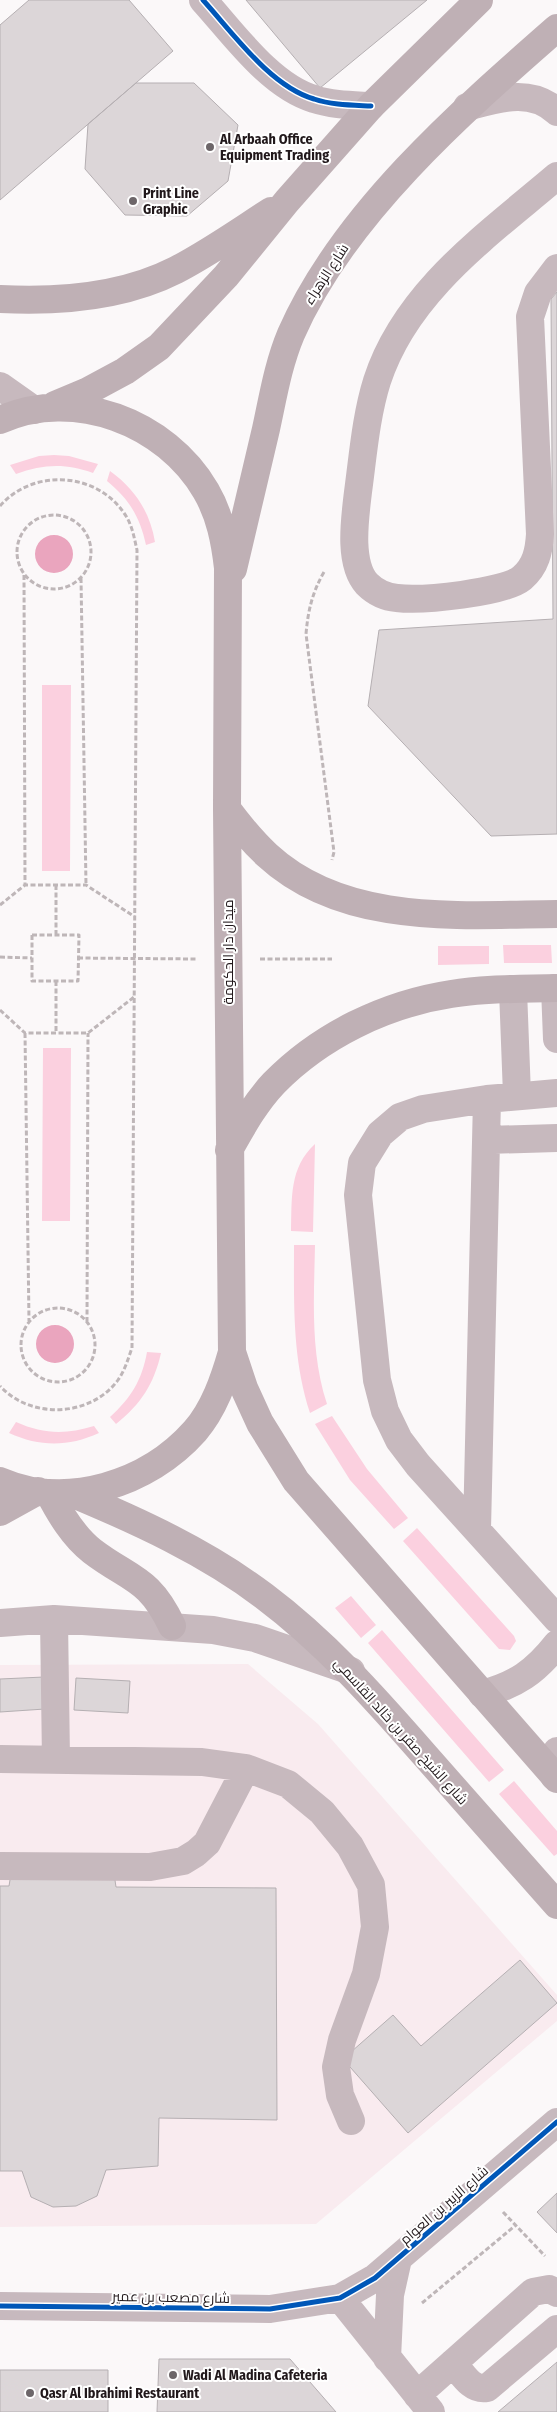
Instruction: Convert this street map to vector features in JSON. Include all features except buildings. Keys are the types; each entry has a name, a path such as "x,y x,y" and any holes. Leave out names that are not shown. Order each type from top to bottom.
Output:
{"main road":[{"path":"40,409 86,392 125,371 160,347 226,276 287,201 371,106 479,0"},
{"name":"شارع الزهراء","path":"228,595 279,368 306,304 334,259 383,198 466,107 557,28"},
{"path":"0,299 64,299 98,294 154,280 197,258 287,201"},
{"name":"ميدان دار الحكومة","path":"0,420 40,409 74,408 109,415 151,433 191,469 206,491 218,516 225,542 228,595 227,809 232,1352 224,1380 212,1406 196,1430 175,1451 152,1468 126,1481 98,1489 52,1492 0,1481"},
{"path":"227,809 267,856 291,874 318,888 353,901 389,910 416,913 557,914"},
{"path":"229,1151 248,1116 272,1084 302,1057 336,1034 390,1009 420,1000 482,990 556,988"},
{"path":"232,1352 244,1388 260,1423 296,1480 482,1694 556,1769"},
{"path":"0,1512 52,1492 61,1516 78,1538 91,1551 138,1580 152,1591 164,1607 172,1626"},
{"name":"شارع الشيخ صقر بن خالد القاسمي","path":"52,1492 171,1538 218,1565 264,1595 309,1632 351,1671 557,1905"}],"street":[{"path":"203,0 266,69 287,87 312,99 340,105 371,106"},
{"path":"466,107 502,98 531,97 544,102 557,112"},
{"path":"557,176 466,254 440,280 413,310 392,344 377,381 368,419 354,526 358,568 366,583 380,594 397,598 452,596 508,586 522,578 533,565 539,550 540,534 530,317 538,293 557,268"},
{"path":"0,386 40,409"},
{"path":"556,988 557,1040"},
{"path":"513,990 517,1095"},
{"path":"557,1093 487,1099 423,1109 400,1117 380,1134 362,1163 358,1195 377,1380 385,1411 399,1440 418,1465 557,1619"},
{"path":"477,1529 487,1099"},
{"path":"487,1140 557,1138"},
{"path":"54,1619 56,1760"},
{"path":"0,1623 54,1619 213,1630 255,1638 351,1671"},
{"path":"482,1694 505,1688 526,1676 544,1661 557,1644"},
{"path":"0,1759 202,1762 246,1768 288,1784 322,1812 350,1846 371,1885 375,1927 366,1974 342,2040 336,2067 340,2095 351,2121"},
{"path":"0,1866 150,1867 183,1861 207,1843 246,1768"},
{"name":"شارع الزبير بن العوام","path":"340,2298 356,2291 375,2278 557,2122"},
{"name":"شارع الزبير بن العوام","path":"387,2345 390,2295 398,2259"},
{"path":"340,2298 387,2345 424,2403 453,2363 533,2292 549,2290 557,2293"},
{"name":"شارع مصعب بن عمير","path":"0,2306 270,2309 340,2298"},
{"path":"453,2363 471,2384 481,2389 487,2388 557,2329"}],"path":[{"path":"0,506 22,489 40,482 59,479 78,481 96,488 112,499 124,514 133,531 137,550 134,1331 132,1348 126,1365 117,1381 105,1393 90,1403 73,1408 55,1411 37,1408 20,1401 0,1386"},
{"path":"82,578 71,585 59,589 46,589 34,584 24,575 16,554 22,532 29,524 38,518 61,515 81,526 88,535 91,546 91,557 82,578 86,885"},
{"path":"318,888 330,870 334,852 306,634 308,608 324,572 337,554 355,538"},
{"path":"24,575 25,885"},
{"path":"0,905 25,885 86,885 135,917"},
{"path":"56,885 56,935"},
{"path":"32,935 56,935 79,935 78,981 32,981 32,935"},
{"path":"0,957 32,958"},
{"path":"78,958 111,958"},
{"path":"56,981 56,1033"},
{"path":"0,1010 25,1033 88,1033 135,997"},
{"path":"25,1033 29,1321 21,1344 22,1356 36,1375 46,1380 58,1382 70,1380 81,1375 89,1366 94,1355 93,1332 87,1322 77,1313 65,1308 51,1308 39,1313 29,1321"},
{"path":"87,1322 88,1033"},
{"path":"480,2189 550,2261"},
{"path":"387,2345 516,2226"}],"shaded area":[{"path":"39,456 69,456 98,464 93,473 64,466 54,466 36,468 16,474 10,465"},
{"path":"110,471 127,485 140,502 153,531 155,542 146,545 133,509 107,481"},
{"path":"54,535 68,540 73,554 68,568 54,573 40,568 35,554 40,540"},
{"path":"42,685 71,685 70,871 42,871"},
{"path":"503,945 551,945 552,963 504,963"},
{"path":"438,946 489,946 489,964 438,965"},
{"path":"43,1048 71,1048 70,1221 42,1221"},
{"path":"315,1144 313,1232 291,1231 292,1195 296,1173 300,1163"},
{"path":"294,1245 315,1245 315,1345 327,1404 310,1413 300,1372 295,1330"},
{"path":"55,1325 69,1330 74,1344 69,1358 55,1363 41,1358 36,1344 41,1330"},
{"path":"147,1352 161,1353 155,1374 145,1393 133,1409 116,1424 110,1417 124,1403 139,1380"},
{"path":"332,1416 367,1469 408,1518 394,1529 350,1480 315,1424"},
{"path":"16,1422 36,1429 54,1432 73,1431 94,1426 99,1433 88,1438 65,1443 43,1443 20,1438 9,1433"},
{"path":"417,1528 514,1636 516,1641 510,1650 499,1649 403,1541"},
{"path":"351,1596 376,1625 361,1638 335,1608"},
{"path":"382,1630 504,1770 489,1782 368,1643"},
{"path":"248,1664 318,1724 557,1995 557,2021 316,2224 0,2227 0,1665"},
{"path":"514,1781 557,1831 557,1854 554,1856 499,1794"}],"cycle path":[{"path":"203,0 253,57 282,83 321,101 371,106"},
{"path":"0,2306 270,2309 340,2298 375,2278 557,2122"}],"place":[{"name":"Al Arbaah Office Equipment Trading","path":"210,147"},
{"name":"Print Line Graphic","path":"133,201"},
{"name":"Wadi Al Madina Cafeteria","path":"173,2375"},
{"name":"Qasr Al Ibrahimi Restaurant","path":"30,2393"}]}
